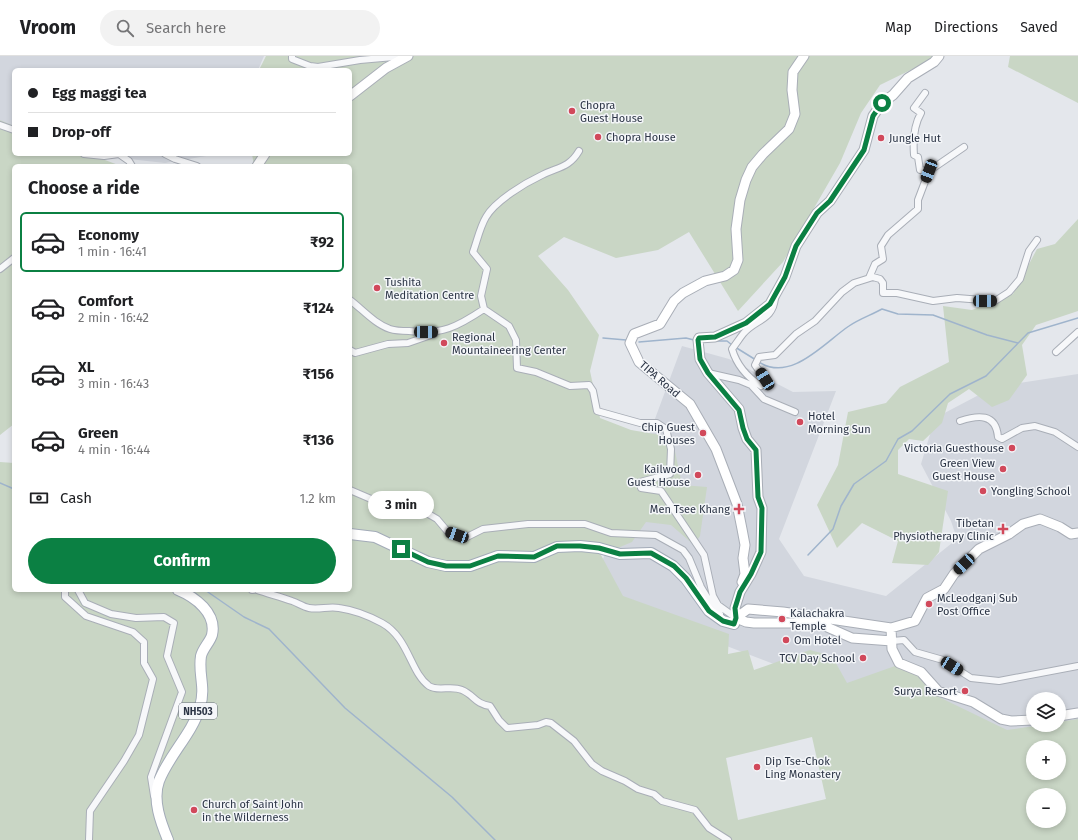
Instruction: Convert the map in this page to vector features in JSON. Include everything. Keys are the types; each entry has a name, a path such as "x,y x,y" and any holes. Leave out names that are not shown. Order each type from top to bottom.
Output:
{"main road":[{"path":"352,534 375,537 428,562 446,566 470,566 498,556 534,557 557,546 599,548 620,554 651,553 674,566 686,578 709,611 730,624 734,624 736,618"},
{"name":"NH503","path":"168,840 160,821 156,796 159,782 199,709 204,692 200,664 202,651 212,635 211,621 204,608 197,600 182,592"}],"street":[{"path":"292,56 292,59 310,66 318,67 360,60 407,56"},
{"path":"352,94 386,68 407,56"},
{"name":"TIPA Road","path":"737,601 737,594 745,574 745,545 737,504 716,449 690,404 639,362 630,343 634,334 660,324 674,302 683,294 705,281 725,276 734,270 738,260 736,229 740,200 746,180 752,168 763,154 789,129 795,114 792,90 793,72 804,56"},
{"path":"736,618 735,608 740,592 751,574 761,552 762,508 758,497 756,450 747,439 739,410 708,373 700,359 698,346 699,338 715,337 746,323 770,304 785,277 796,246 817,213 830,201 864,150 873,116 882,103 893,95 908,78 934,62 939,56"},
{"path":"925,93 914,108 921,113 914,128 916,136 914,155 918,157 920,170 929,171"},
{"path":"0,125 12,129"},
{"path":"869,278 875,264 883,259 881,246 888,235 918,209 918,200 929,171 964,147"},
{"path":"579,151 569,164 556,168 521,186 508,195 486,216 473,252 487,269 481,296 484,309 508,326 516,340 517,368 536,372 570,386 589,385 593,391 597,411 640,422 657,423 666,429 671,449 670,474 640,482 641,488 661,491 704,555 713,596 718,605 736,618 746,622 818,622 852,638 892,641 904,640 915,652 943,660 971,678 999,681 1078,666"},
{"path":"122,156 131,164"},
{"path":"170,156 192,164"},
{"path":"775,297 774,306 769,315 743,334 740,341 732,349 736,363 753,381 762,386 765,379 755,365 757,360 775,355 796,334 815,321 842,292 854,283 869,278 880,278 883,283 883,293 897,293 933,301 957,298 995,301 1009,292 1020,279 1029,251 1037,240"},
{"path":"0,269 12,260"},
{"path":"352,302 378,323 391,329 439,332"},
{"path":"352,351 355,353 388,344 408,343 465,322 484,309"},
{"path":"1056,352 1078,332"},
{"path":"708,373 738,380 751,385 764,399 795,412"},
{"path":"960,421 982,416 992,420 997,427 998,437 1002,439 1022,428 1035,426 1055,432 1078,447"},
{"path":"352,491 378,502 418,508 437,518 448,532 465,538 483,530 535,524 585,524 611,533 656,535 683,550 713,607 725,618 734,621 748,610 788,612 891,628 915,621 927,598 944,589 954,574 979,549 1009,534 1023,524 1040,519 1060,527 1071,534 1078,533"},
{"path":"65,592 65,597 86,616 133,632 144,642 144,663 153,679 139,735 124,761 90,812 89,840"},
{"path":"79,592 85,603 111,614 136,618 164,617 174,623 167,656 182,692 151,777 152,791 158,805"},
{"path":"263,592 294,602 306,608 320,610 338,608 363,614 382,623 396,634 423,680 430,687 438,689 453,687 463,690 481,705 490,706 507,728 546,722 551,723 574,741 592,764 602,771 625,781 638,789 654,794 662,801 695,810 709,828 728,840"},
{"path":"891,628 892,649 898,663 921,672 938,691 973,702 1001,719 1011,721 1026,720"},
{"path":"1066,715 1078,713"}],"shaded area":[{"path":"0,56 264,56 259,68 12,68 12,125 0,121"},
{"path":"102,156 206,156 165,163"},
{"path":"682,346 729,359 793,392 836,391 779,539 804,576 886,596 957,539 951,521 921,464 935,418 994,387 1078,374 1078,746 1066,745 1066,740 1026,740 953,732 590,594"}],"green space":[{"path":"266,56 933,56 929,61 880,85 861,113 840,163 783,262 738,311 689,232 658,250 616,258 564,237 538,256 568,290 599,335 590,371 600,418 631,430 672,437 682,485 707,487 700,536 694,545 671,525 646,522 632,542 601,555 623,596 729,634 728,654 748,650 754,670 810,650 832,656 847,683 895,666 918,674 941,698 1007,730 1026,727 1026,732 1066,732 1066,721 1078,719 1078,840 0,840 0,462 12,463 12,592 352,592 352,164 254,164 252,156 352,156 352,68 260,68","holes":["812,737 826,799 738,820 726,758"]},
{"path":"1010,56 1078,56 1078,103 1008,67"},
{"path":"0,120 12,125 12,156 94,156 116,164 12,164 12,426 0,435"},
{"path":"1078,219 1078,311 1036,325 1022,345 1027,375 1009,400 992,407 969,389 948,403 942,423 923,441 909,439 898,450 898,474 948,491 939,552 928,565 892,563 898,541 862,523 837,548 817,505 838,465 848,412 886,403 900,387 949,362 943,306 972,310 1013,294 1037,249 1055,244"}],"waterway":[{"path":"759,362 771,367 783,367 795,364 807,358 853,324 882,309 898,314 933,315 987,335 1018,343"},
{"path":"808,555 833,529 841,506 854,484 886,461 898,439 912,431 950,394 986,376 1028,333 1078,318"},
{"path":"603,338 626,340"},
{"path":"639,342 686,338 694,340"},
{"path":"715,341 727,341 732,345"},
{"path":"735,347 756,360"},
{"path":"0,483 12,488"},
{"path":"208,592 244,617 269,629 345,708 452,797 495,840"}],"place":[{"name":"Chopra Guest House","path":"572,111"},
{"name":"Chopra House","path":"598,137"},
{"name":"Jungle Hut","path":"881,138"},
{"name":"Tushita Meditation Centre","path":"377,288"},
{"name":"Regional Mountaineering Center","path":"444,343"},
{"name":"Hotel Morning Sun","path":"800,422"},
{"name":"Chip Guest Houses","path":"703,433"},
{"name":"Victoria Guesthouse","path":"1012,448"},
{"name":"Green View Guest House","path":"1003,469"},
{"name":"Kailwood Guest House","path":"698,475"},
{"name":"Yongling School","path":"983,491"},
{"name":"Men Tsee Khang","path":"739,509"},
{"name":"Tibetan Physiotherapy Clinic","path":"1003,529"},
{"name":"McLeodganj Sub Post Office","path":"929,604"},
{"name":"Kalachakra Temple","path":"782,619"},
{"name":"Om Hotel","path":"786,640"},
{"name":"TCV Day School","path":"863,658"},
{"name":"Surya Resort","path":"965,691"},
{"name":"Dip Tse-Chok Ling Monastery","path":"757,767"},
{"name":"Church of Saint John in the Wilderness","path":"194,810"}],"route":[{"path":"401,549 428,562 446,566 470,566 498,556 534,557 557,546 599,548 620,554 651,553 674,566 686,578 709,611 723,621 734,624 736,618 735,608 740,592 751,574 761,552 762,508 758,497 756,450 747,439 739,410 708,373 700,359 698,340 699,338 707,339 715,337 734,327 746,323 770,304 785,277 796,246 817,213 830,201 864,150 873,116 882,103"}]}
